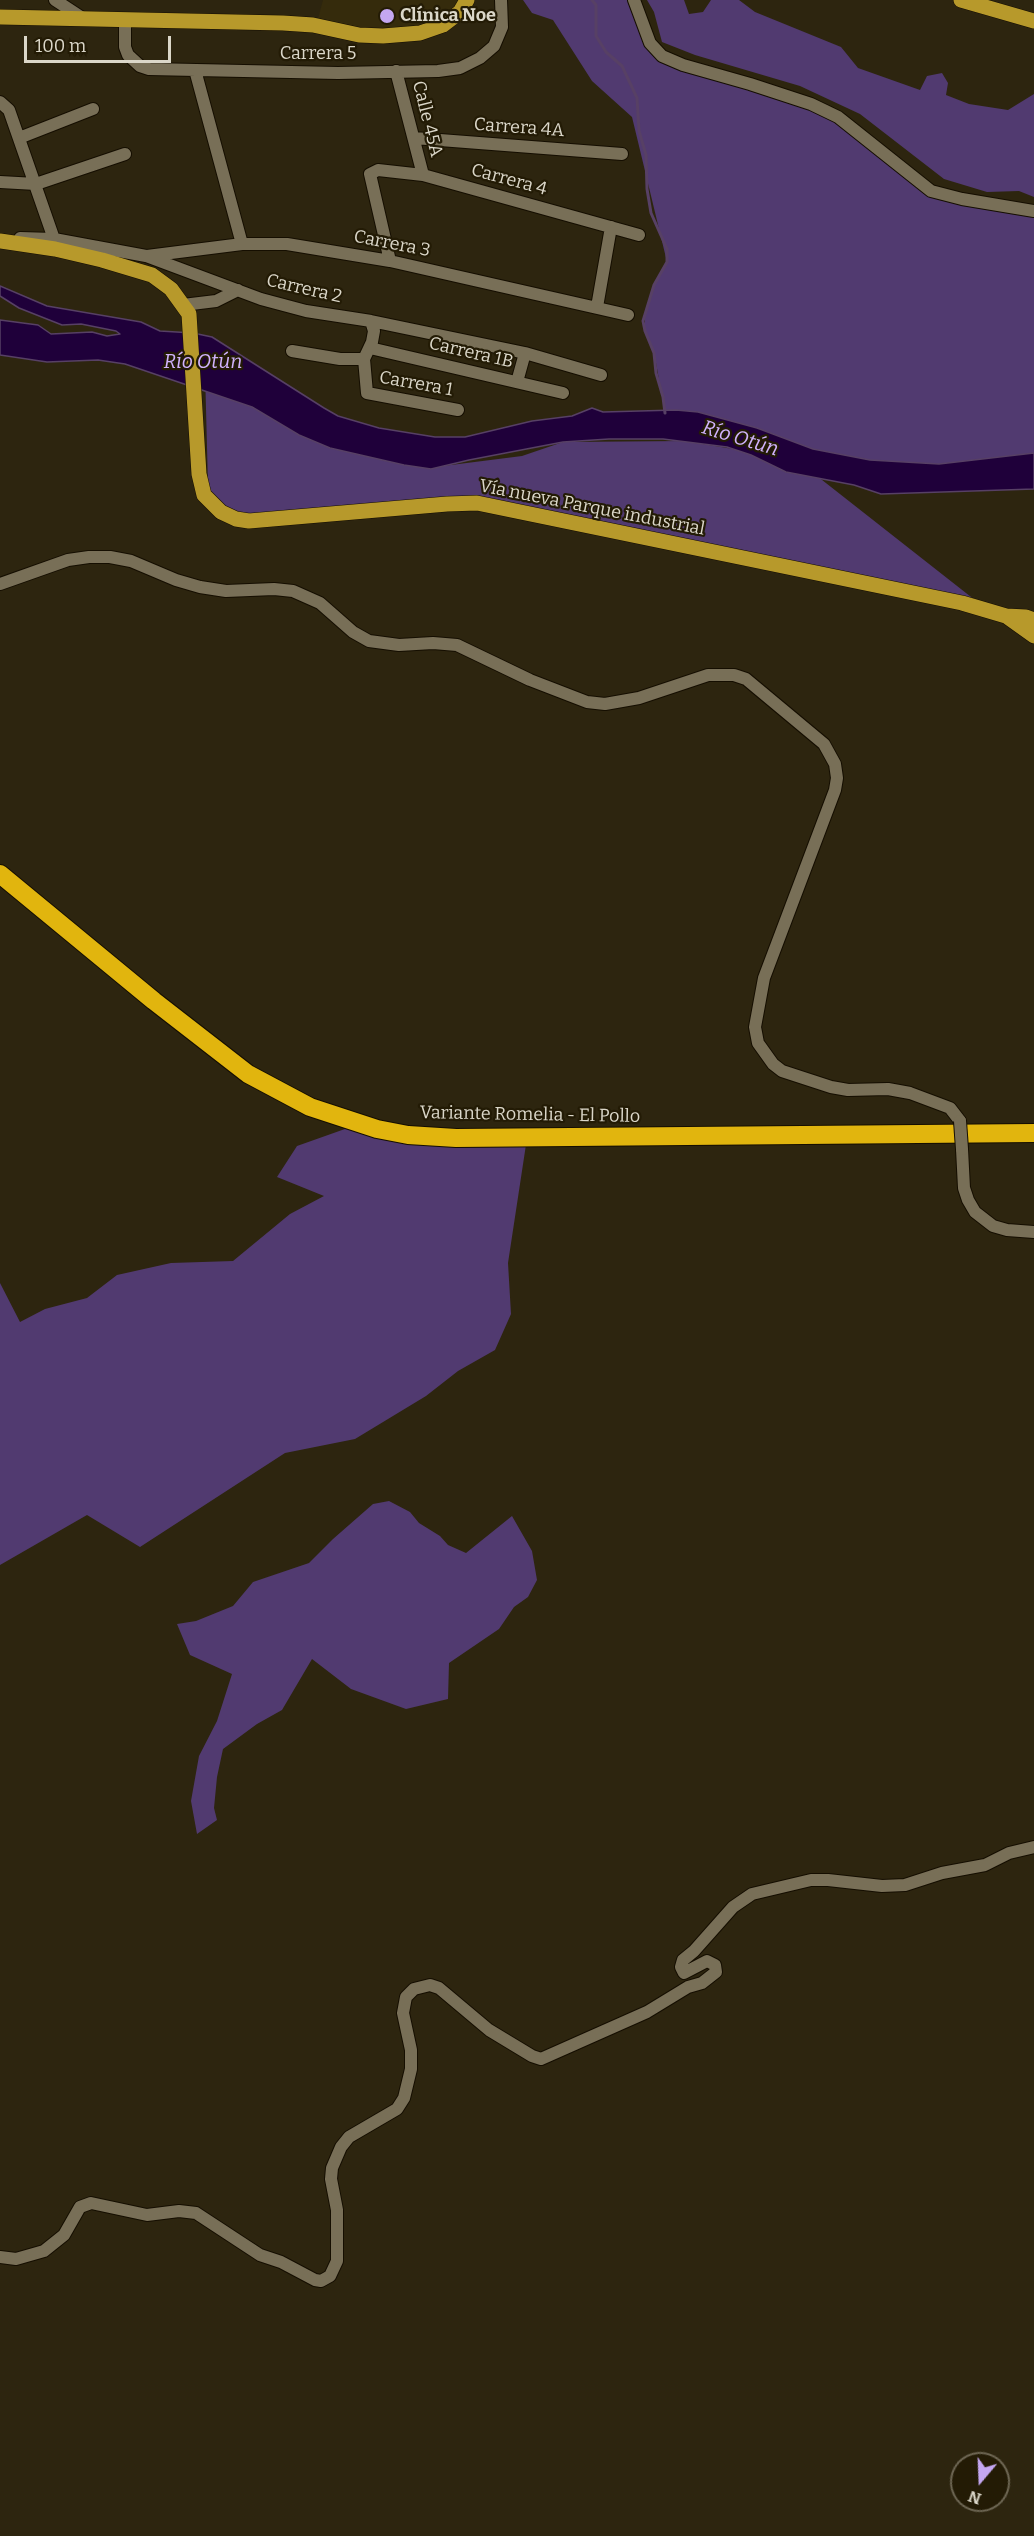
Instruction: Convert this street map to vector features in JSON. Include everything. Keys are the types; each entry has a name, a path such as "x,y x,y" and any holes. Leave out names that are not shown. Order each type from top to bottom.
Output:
{"highway":[{"name":"Variante Romelia - El Pollo","path":"0,874 154,1001 248,1074 310,1107 377,1129 408,1135 456,1138 1034,1133"}],"main road":[{"path":"0,17 292,23 314,25 359,35 403,35 420,33 443,25 460,12 467,0"},
{"path":"961,0 1034,21"},
{"path":"0,240 79,254 145,273 171,289 186,310"},
{"name":"Vía nueva Parque industrial","path":"186,310 199,474 204,495 215,507 229,516 249,522 477,503 962,603 1006,616 1026,617 1034,620"},
{"name":"Vía nueva Parque industrial","path":"1006,616 1034,636"}],"street":[{"path":"56,0 85,20"},
{"name":"Carrera 5","path":"125,20 125,47 132,62 149,69 338,73 438,71 460,68 480,58 494,46 502,27 503,4 501,0"},
{"path":"634,0 650,43 662,56 683,65 811,104 838,117 931,192 1034,211"},
{"path":"195,70 242,244"},
{"name":"Calle 45A","path":"396,71 423,175"},
{"path":"0,102 9,110 54,239"},
{"path":"19,138 93,109"},
{"name":"Carrera 4A","path":"414,138 622,154"},
{"path":"0,182 36,184 124,154"},
{"name":"Carrera 4","path":"390,261 369,174 378,170 423,175 639,235"},
{"path":"597,307 611,227"},
{"name":"Carrera 2","path":"0,240 54,239 146,256 306,312 371,321 525,353 601,375"},
{"name":"Carrera 3","path":"146,256 242,244 287,244 390,261 628,315"},
{"path":"186,310 216,301 238,290"},
{"path":"367,353 374,331 371,321"},
{"name":"Carrera 1B","path":"292,351 340,359 367,353 563,393"},
{"name":"Carrera 1","path":"367,353 367,393 458,410"},
{"path":"517,382 525,353"},
{"path":"0,584 68,560 88,556 131,561 176,580 200,587 226,591 274,588 293,591 320,603 353,632 369,641 399,645 433,643 457,645 530,680 586,702 605,704 639,698 708,675 734,675 746,679 824,744 835,764 837,778 835,790 764,978 755,1027 758,1043 773,1064 782,1071 831,1087 848,1090 888,1089 910,1093 945,1105 960,1121 964,1188 975,1212 993,1226 1007,1230 1034,1232"},
{"path":"0,2257 16,2259 44,2251 64,2235 80,2207 91,2203 147,2215 179,2211 196,2213 260,2255 321,2281 330,2276 337,2261 337,2210 331,2179 332,2168 341,2147 349,2137 397,2109 404,2098 411,2068 411,2050 403,2013 406,1997 414,1989 430,1985 439,1988 489,2030 541,2059 647,2012 688,1988 702,1983 716,1972 715,1965 707,1961 684,1973 681,1967 683,1960 694,1951 733,1907 752,1894 811,1880 882,1886 905,1885 942,1873 985,1865 1009,1853 1034,1847"}],"shaded area":[{"name":"Clínica Noe","path":"323,0 467,0 420,33 316,26"},
{"path":"523,0 634,0 650,43 683,65 838,117 931,191 1034,211 1034,471 1008,474 789,454 980,604 477,503 285,518 221,512 208,485 205,371 358,454 443,466 522,456 563,442 685,441 775,456 667,425 655,357 645,331 645,315 654,285 667,262 632,117 592,81 553,20 532,13"},
{"path":"647,0 684,0 689,14 703,12 711,0 739,0 755,12 841,47 858,68 920,90 927,76 942,73 948,83 946,95 969,104 1008,110 1034,94 1034,197 1019,191 987,192 944,179 860,114 800,86 695,55 662,42 654,12"},
{"path":"359,1124 527,1138 508,1263 511,1314 495,1350 458,1371 426,1396 355,1439 285,1453 140,1547 87,1515 0,1565 0,1283 20,1322 45,1309 87,1298 117,1275 171,1263 233,1261 290,1214 324,1196 277,1177 297,1146"},
{"path":"389,1501 410,1512 419,1523 440,1536 448,1545 466,1553 512,1516 532,1551 537,1580 528,1597 514,1607 499,1629 449,1663 448,1699 406,1709 351,1689 312,1659 282,1710 257,1724 223,1749 214,1808 217,1820 197,1834 191,1801 199,1756 217,1721 232,1674 190,1655 177,1624 196,1621 233,1606 253,1582 309,1563 373,1504"}],"water":[{"name":"Río Otún","path":"0,286 47,306 141,322 160,331 212,337 338,416 379,428 435,437 465,437 532,421 572,416 592,408 603,412 676,410 698,412 757,428 813,449 870,460 939,464 1034,453 1034,489 881,494 854,485 786,472 751,455 727,447 663,439 563,442 431,469 404,465 330,448 299,435 252,407 125,364 98,360 47,362 0,355 0,320 38,325 51,334 92,332 107,336 120,334 116,331 81,324 62,325 19,308 0,296"}],"waterway":[{"path":"592,0 596,5 596,36 606,52 622,66 637,98 639,131 646,155 647,189 651,213 667,249 667,262 654,285 643,321 654,353 665,413"}],"place":[{"name":"Clínica Noe","path":"387,16"}]}
